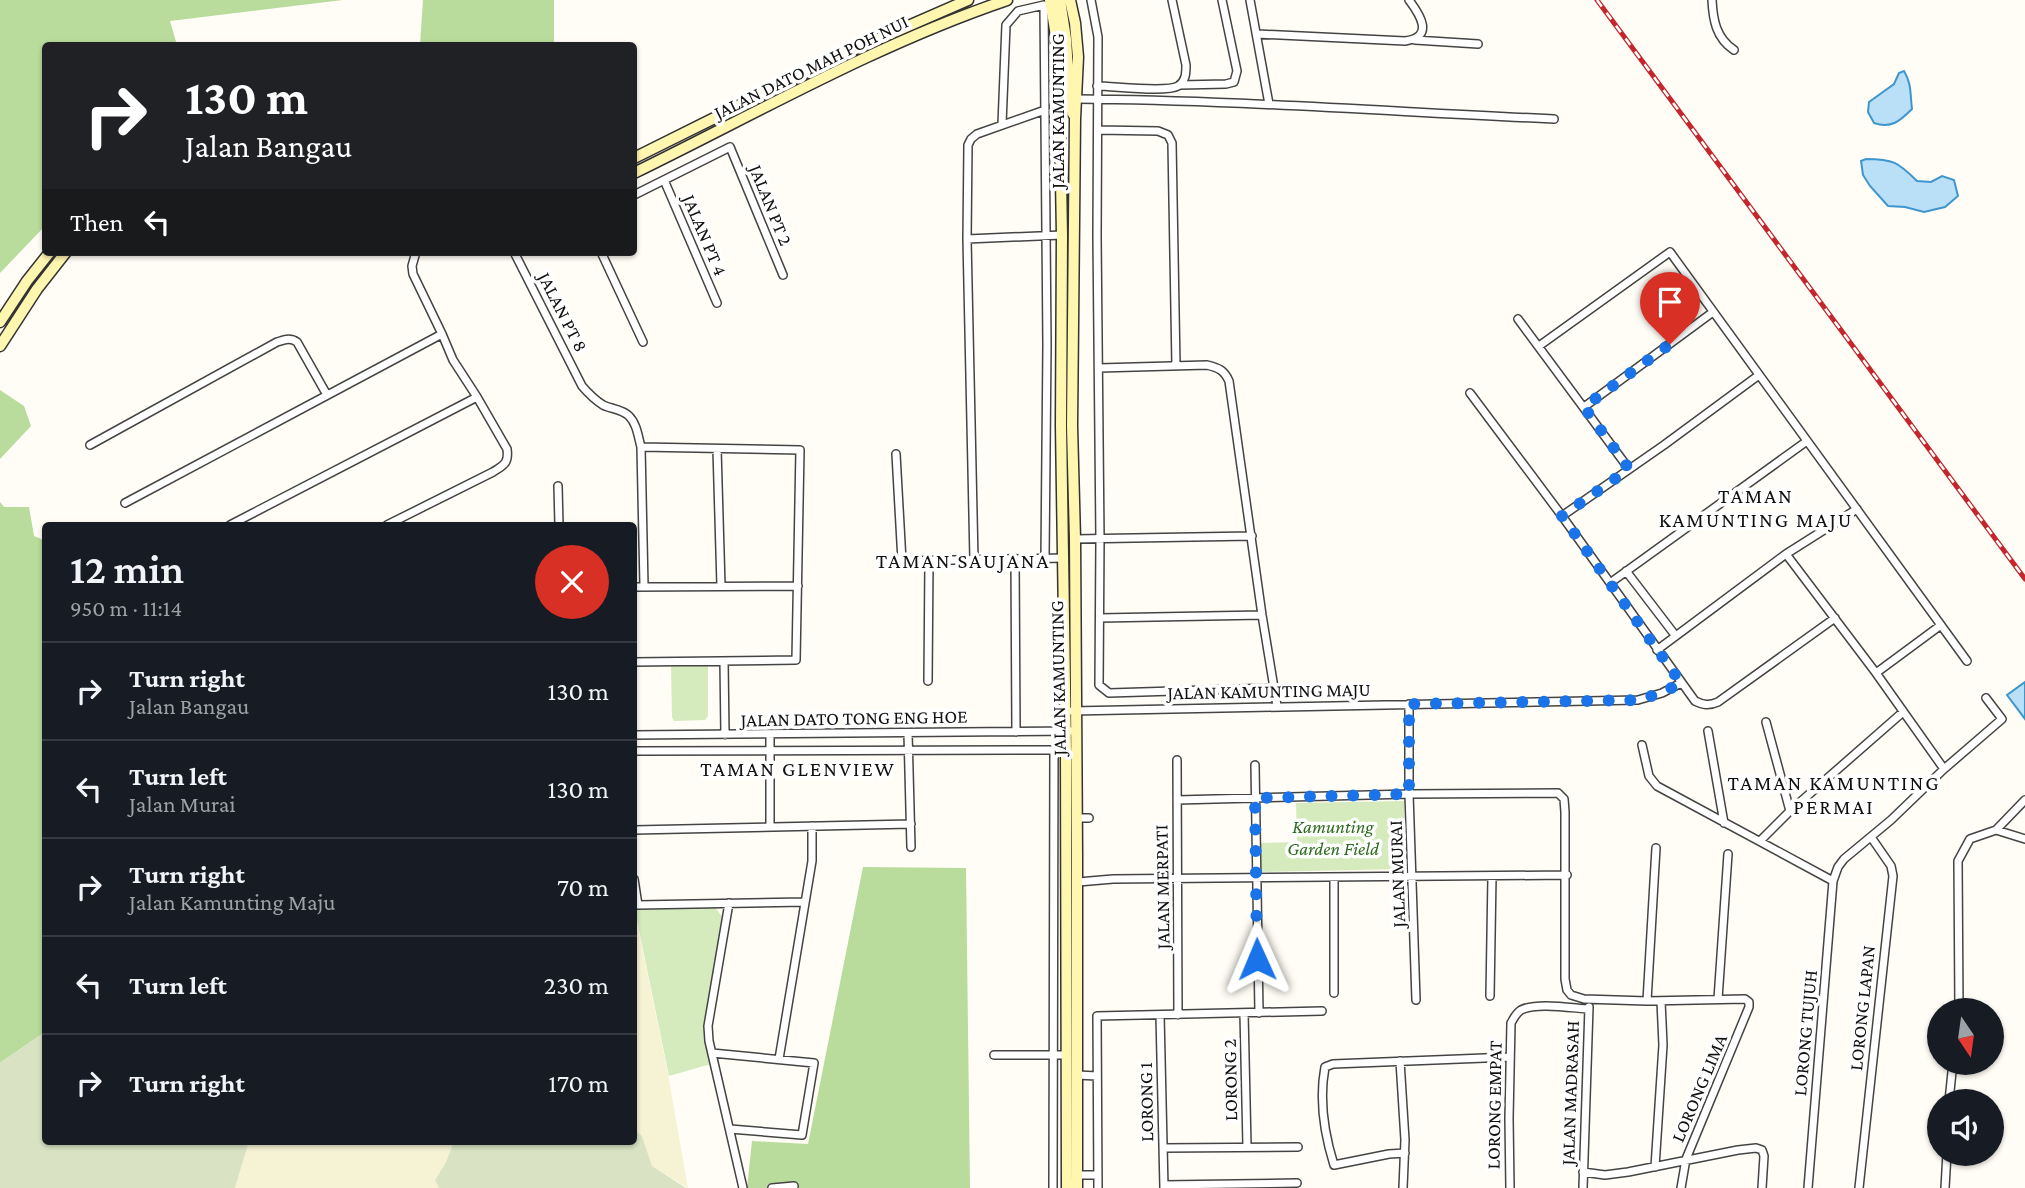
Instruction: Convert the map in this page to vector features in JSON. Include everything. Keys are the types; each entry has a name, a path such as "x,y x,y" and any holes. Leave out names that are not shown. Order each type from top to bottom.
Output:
{"main road":[{"name":"JALAN DATO MAH POH NUI","path":"637,157 835,58 968,0"},
{"name":"JALAN DATO MAH POH NUI","path":"637,171 834,72 935,27 1007,0"},
{"name":"JALAN KAMUNTING","path":"1050,0 1059,70 1061,426 1071,731 1066,1055 1067,1188"},
{"path":"1060,0 1066,39 1070,104 1075,119"},
{"name":"JALAN KAMUNTING","path":"1070,0 1077,37 1072,426 1075,539 1070,711"},
{"path":"0,322 47,256"},
{"path":"0,346 37,289 63,256"},
{"name":"JALAN KAMUNTING","path":"1071,750 1077,818 1077,1188"}],"street":[{"path":"1091,0 1098,37 1099,685 1109,693 1274,688"},
{"path":"1172,0 1186,70 1180,85"},
{"path":"1097,86 1165,89 1180,85 1234,82 1237,71 1222,0"},
{"path":"1250,0 1269,104"},
{"path":"1409,0 1419,13 1423,29 1421,36 1414,40"},
{"path":"1712,0 1716,31 1734,50"},
{"path":"1002,124 1006,25 1017,11 1044,5 1045,558"},
{"path":"1257,34 1478,44"},
{"path":"1192,102 1196,84"},
{"path":"1077,99 1269,104 1554,120"},
{"path":"974,560 967,239 968,145 977,134 1045,110"},
{"path":"1098,131 1158,131 1168,135 1172,142 1176,366"},
{"name":"JALAN PT 2","path":"664,180 730,147 783,275"},
{"path":"637,194 664,180"},
{"name":"JALAN PT 4","path":"664,180 717,303"},
{"path":"967,239 1062,235"},
{"path":"1539,346 1670,252 1967,661"},
{"path":"393,522 503,466 508,458 507,449 453,360 413,275 415,256"},
{"name":"JALAN PT 8","path":"517,256 582,386 604,405 630,417 636,426 642,447"},
{"path":"603,256 643,342"},
{"path":"1584,407 1713,312"},
{"path":"1518,319 1629,469"},
{"path":"125,503 442,334"},
{"path":"90,445 287,339 297,342 327,395"},
{"path":"1099,368 1207,365 1223,370 1229,381 1277,706"},
{"path":"1562,516 1759,375"},
{"path":"1470,393 1695,701 1702,705 1718,702 1835,618"},
{"path":"236,522 477,397"},
{"path":"1609,583 1807,441"},
{"path":"637,662 796,660 800,450 642,447 644,586"},
{"path":"717,449 721,586"},
{"path":"896,454 902,561 1064,558"},
{"path":"558,486 559,522"},
{"path":"1657,650 1786,554 1857,509"},
{"path":"1075,539 1252,536"},
{"path":"1786,554 1944,769"},
{"path":"1015,559 1016,732"},
{"path":"928,681 929,561"},
{"path":"1626,572 1675,635"},
{"path":"637,587 798,586"},
{"path":"1100,618 1262,615"},
{"path":"1876,673 1941,625"},
{"path":"724,661 725,735"},
{"name":"JALAN KAMUNTING MAJU","path":"1070,711 1638,700 1662,693 1681,683"},
{"path":"1642,745 1649,776 1657,786 1833,881 1844,859 2002,719 1986,698"},
{"name":"JALAN MURAI","path":"1409,704 1409,794 1416,1000"},
{"path":"1760,841 1790,811 1903,712"},
{"path":"1766,722 1790,811"},
{"name":"JALAN DATO TONG ENG HOE","path":"637,735 1071,731"},
{"path":"1708,731 1724,823"},
{"path":"908,733 911,847"},
{"path":"770,734 770,826"},
{"path":"1053,1188 1054,750"},
{"path":"637,751 1071,750"},
{"name":"JALAN MERPATI","path":"1177,760 1178,1014"},
{"path":"1255,765 1259,1013"},
{"path":"1177,800 1558,793 1564,799 1565,979 1567,990 1577,998 1647,1001 1718,999 1728,854"},
{"path":"1959,998 1958,861 1970,839 1996,830 2025,800"},
{"path":"1077,818 1089,818"},
{"path":"637,830 911,824"},
{"path":"779,1059 812,861 812,826"},
{"path":"1996,830 2025,839"},
{"name":"LORONG LAPAN","path":"1859,1188 1892,876 1891,866 1871,837"},
{"path":"1647,1001 1656,848"},
{"path":"1077,882 1113,879 1566,875"},
{"path":"1490,996 1492,876"},
{"path":"1334,877 1334,993"},
{"name":"LORONG TUJUH","path":"1808,1188 1833,881"},
{"path":"637,898 638,905 805,902"},
{"path":"729,903 708,1026 743,1188"},
{"name":"JALAN MADRASAH","path":"1583,1188 1590,999"},
{"name":"LORONG LIMA","path":"1681,1188 1686,1159 1749,1007 1749,1002 1745,999 1718,999"},
{"path":"1655,1167 1663,1045 1661,1000"},
{"name":"LORONG EMPAT","path":"1510,1188 1511,1023 1523,1009 1532,1007 1589,1009"},
{"path":"1098,1188 1097,1016 1322,1011"},
{"name":"LORONG 2","path":"1244,1013 1247,1146"},
{"name":"LORONG 1","path":"1160,1015 1164,1186"},
{"path":"712,1054 814,1063 802,1135 730,1129"},
{"path":"994,1055 1066,1055"},
{"path":"1405,1153 1334,1165 1324,1123 1322,1081 1325,1067 1333,1064 1510,1057"},
{"path":"1400,1061 1405,1153 1403,1188"},
{"path":"1077,1075 1097,1076"},
{"path":"1163,1148 1298,1147"},
{"path":"1583,1172 1605,1175 1756,1148 1762,1150 1764,1156 1762,1188"},
{"path":"1945,1188 1946,1166"},
{"path":"1077,1175 1097,1175"},
{"path":"1164,1186 1297,1183"},
{"path":"772,1188 794,1186"}],"shaded area":[{"path":"637,923 688,1188 652,1166 642,1136 637,1132"},
{"path":"248,1145 452,1145 435,1179 439,1188 235,1188"}],"green space":[{"path":"0,0 343,0 170,21 176,42 42,42 42,229 0,273"},
{"path":"423,0 554,0 554,42 420,42"},
{"path":"0,390 24,406 31,426 0,459"},
{"path":"0,502 4,507 29,507 34,536 42,539 42,1034 0,1063"},
{"path":"708,665 708,716 705,720 674,721 671,666"},
{"name":"Kamunting Garden Field","path":"1404,801 1405,869 1261,872 1260,843 1297,842 1296,803"},
{"path":"863,867 966,868 970,1188 747,1188 752,1141 808,1144"},
{"path":"637,906 715,907 723,918 704,1029 711,1064 669,1076 637,921"},
{"path":"42,1034 42,1145 248,1145 235,1188 0,1188 0,1063"},
{"path":"637,1132 642,1136 652,1166 686,1188 439,1188 435,1180 452,1145 637,1145"}],"water":[{"path":"1904,71 1910,85 1912,109 1895,123 1874,123 1868,112 1869,102 1894,84 1899,73"},
{"path":"1866,159 1895,163 1917,181 1931,182 1942,176 1954,180 1958,196 1945,207 1924,212 1888,206 1863,175 1861,161"},
{"path":"2025,682 2025,719 2007,695"}],"railway":[{"path":"1597,0 2025,579"}],"district":[{"name":"TAMAN KAMUNTING MAJU","path":"1756,508"},
{"name":"TAMAN SAUJANA","path":"963,561"},
{"name":"TAMAN GLENVIEW","path":"798,769"},
{"name":"TAMAN KAMUNTING PERMAI","path":"1834,795"}],"route":[{"path":"1257,959 1255,798 1409,794 1409,704 1638,700 1662,693 1681,683 1562,516 1629,469 1584,407 1670,344"}]}
